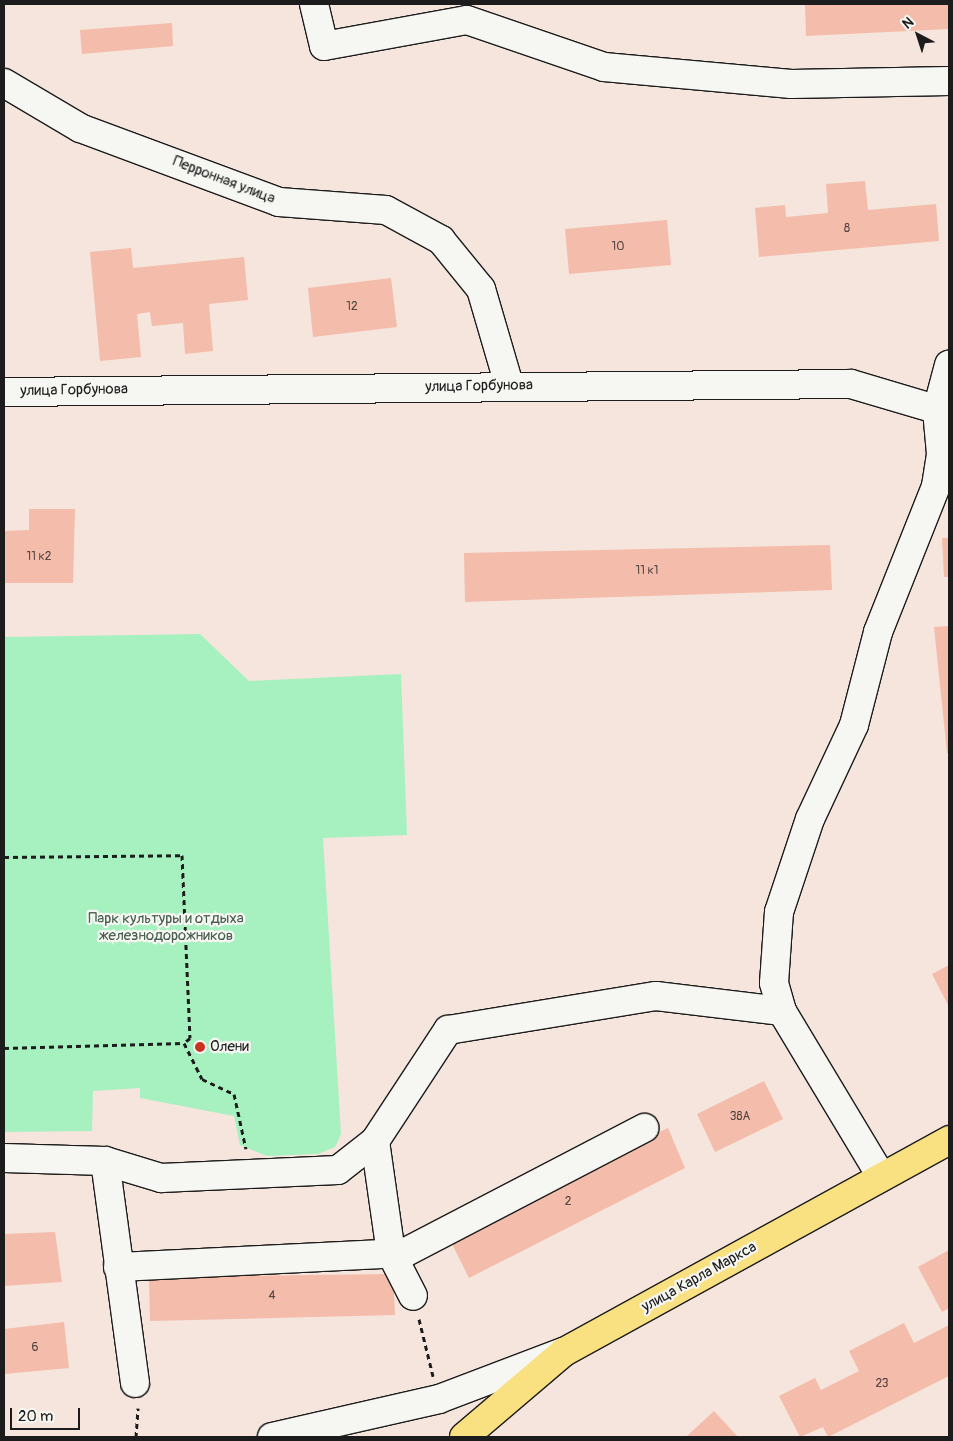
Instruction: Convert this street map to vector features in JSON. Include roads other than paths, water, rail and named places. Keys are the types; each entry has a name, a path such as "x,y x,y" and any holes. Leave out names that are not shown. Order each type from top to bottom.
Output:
{"main road":[{"name":"улица Карла Маркса","path":"464,1437 564,1352 949,1140"}],"street":[{"path":"314,4 324,46 467,20 604,67 791,84 949,81"},
{"name":"Перронная улица","path":"4,83 80,128 279,202 386,210 441,240 481,289 509,385"},
{"path":"881,1176 782,1011 774,982 779,912 810,820 854,725 878,632 936,486 941,454 943,411 949,365"},
{"name":"улица Горбунова","path":"4,392 509,385 851,384 943,411"},
{"path":"4,1158 104,1161 161,1178 338,1170 375,1141 448,1030 656,996 782,1011"},
{"path":"118,1267 404,1252 644,1128"},
{"path":"375,1141 391,1253 413,1296"},
{"path":"104,1161 135,1384"},
{"path":"279,1436 439,1399 564,1352"},
{"path":"279,1436 356,1437"}],"place":[{"name":"Олени","path":"200,1047"}],"park label":[{"name":"Парк культуры и отдыха железнодорожников","path":"166,926"}]}
